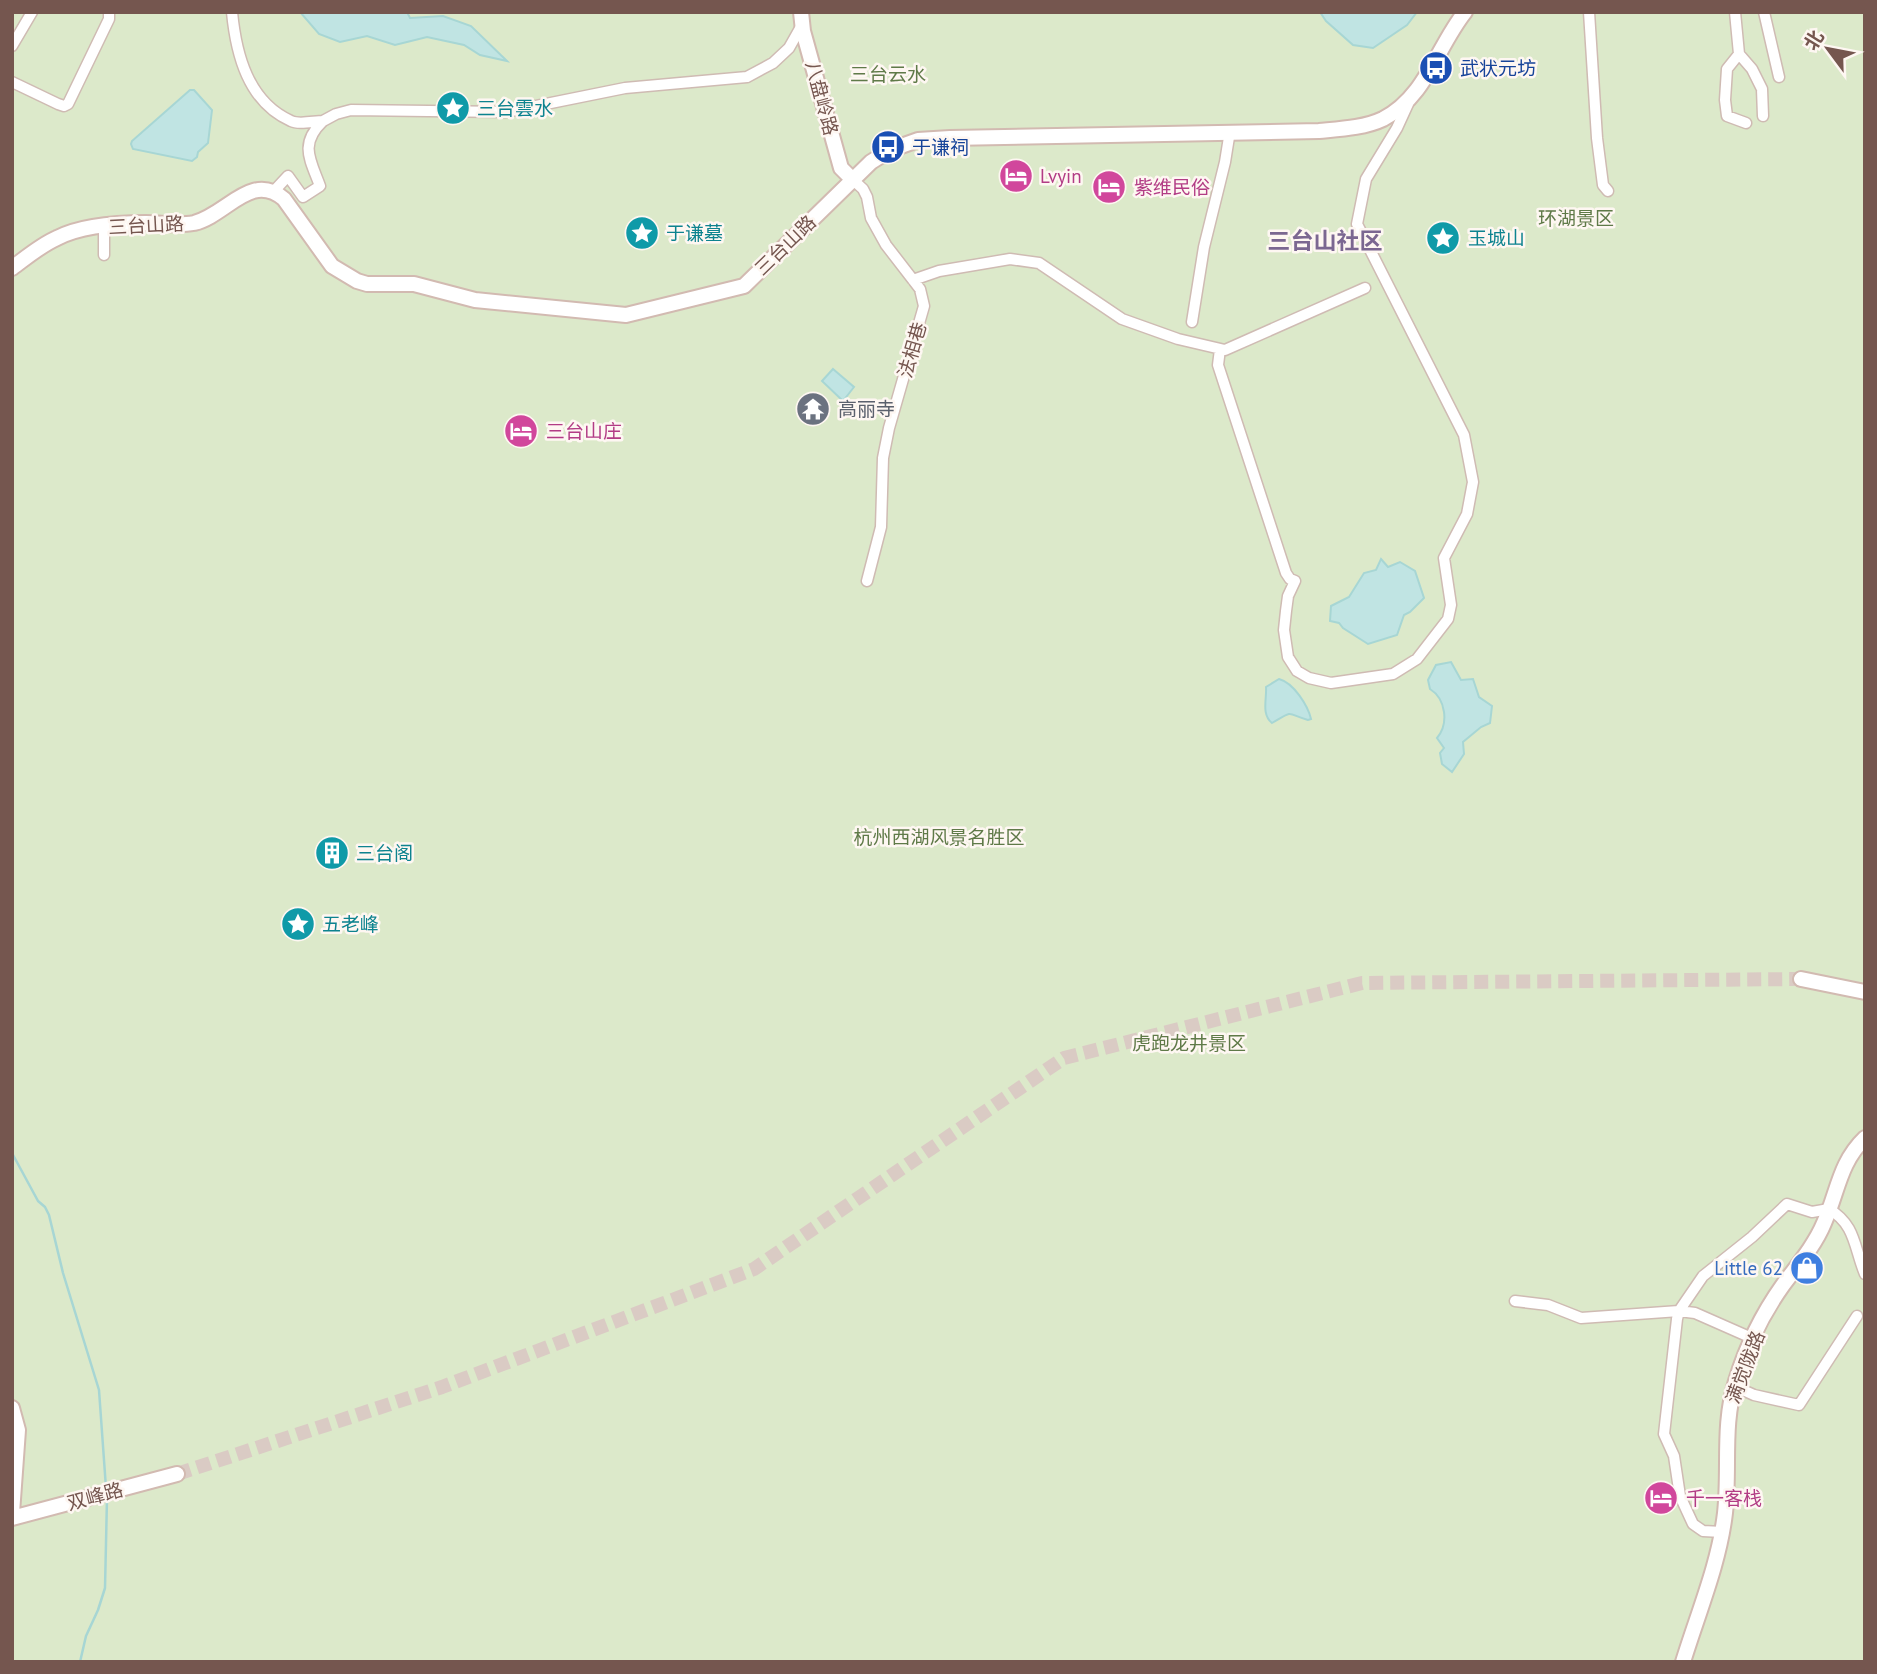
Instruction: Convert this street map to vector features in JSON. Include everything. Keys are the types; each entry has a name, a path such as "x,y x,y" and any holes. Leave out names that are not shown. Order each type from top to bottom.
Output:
{"street":[{"path":"12,46 32,12"},
{"path":"12,82 58,104 68,104 109,19 109,12"},
{"path":"232,12 234,37 242,69 256,92 293,122 323,121"},
{"name":"三台山路","path":"12,268 58,237 104,226 191,224 218,212 246,192 264,188 274,191 284,199 332,266 357,281 367,284 414,284 475,300 626,314 744,286 852,179 890,150 918,140 1059,134 1319,131 1353,127 1382,119 1409,100 1465,12"},
{"path":"1589,12 1597,138 1603,185 1608,191"},
{"path":"1735,12 1738,54 1752,69 1762,89 1763,116"},
{"path":"1764,12 1779,77"},
{"path":"274,191 288,176 303,197 320,186 308,152 309,141 323,121 336,114 351,110 506,112 625,88 747,76 773,63 789,48 802,19"},
{"name":"八盘岭路","path":"802,19 841,168 852,179"},
{"path":"1738,54 1727,69 1725,100 1727,116 1746,123"},
{"path":"1220,349 1218,365 1286,573 1295,581 1288,596 1284,630 1288,657 1297,671 1309,678 1331,682 1393,674 1418,659 1448,619 1451,605 1444,558 1467,514 1473,482 1464,435 1357,224 1366,180 1397,128 1409,100"},
{"path":"1192,322 1204,247 1230,131"},
{"name":"法相巷","path":"852,179 863,189 871,218 886,245 920,289 924,306 889,428 883,458 881,527 867,581"},
{"path":"104,226 104,255"},
{"path":"913,280 939,271 1010,259 1039,264 1122,319 1178,339 1225,350 1366,288"},
{"path":"1801,979 1865,992"},
{"name":"满觉陇路","path":"1683,1662 1714,1567 1722,1532 1726,1499 1726,1426 1734,1386 1768,1308 1824,1224 1847,1161 1865,1138"},
{"path":"1722,1532 1703,1531 1693,1524 1680,1496 1674,1456 1664,1434 1679,1311 1703,1276 1787,1204 1812,1212 1829,1209 1842,1217 1853,1234 1865,1274"},
{"path":"1515,1301 1548,1305 1581,1318 1679,1311 1695,1313 1754,1339"},
{"path":"1734,1386 1754,1395 1799,1405 1857,1316"},
{"path":"12,1408 15,1431 12,1515"},
{"name":"双峰路","path":"12,1515 177,1474"}],"green space":[{"name":"虎跑龙井景区","path":"12,12 1865,12 1865,1662 12,1662"}],"water":[{"path":"300,12 407,12 410,18 443,16 471,26 507,61 480,55 464,45 427,37 395,45 367,36 340,42 319,34"},
{"path":"1320,12 1417,12 1407,25 1373,48 1353,45 1326,21"},
{"path":"190,90 194,90 212,110 208,143 198,152 197,157 192,161 133,149 132,141"},
{"path":"833,369 854,387 843,401 822,381"},
{"path":"1381,559 1388,567 1400,562 1415,571 1424,598 1404,615 1397,635 1368,644 1339,623 1330,621 1331,606 1349,597 1364,573 1376,570"},
{"path":"1451,662 1461,680 1473,679 1479,697 1492,706 1490,723 1463,742 1464,754 1452,772 1442,764 1440,753 1444,748 1437,738 1443,726 1444,712 1440,699 1430,689 1428,680 1436,665"},
{"path":"1279,679 1290,685 1299,696 1311,719 1290,714 1272,723 1266,711 1266,687"}],"waterway":[{"path":"12,1153 38,1201 49,1215 63,1273 99,1390 106,1488"},
{"path":"80,1662 86,1636 105,1588 107,1498"}],"tunnel":[{"path":"177,1474 442,1387 754,1269 1064,1058 1362,983 1801,979"}],"place":[{"name":"武状元坊","path":"1436,68"},
{"name":"三台雲水","path":"453,108"},
{"name":"于谦祠","path":"888,147"},
{"name":"Lvyin","path":"1016,176"},
{"name":"紫维民俗","path":"1109,187"},
{"name":"于谦墓","path":"642,233"},
{"name":"玉城山","path":"1443,238"},
{"name":"高丽寺","path":"813,409"},
{"name":"三台山庄","path":"521,431"},
{"name":"三台阁","path":"332,853"},
{"name":"五老峰","path":"298,924"},
{"name":"Little 62","path":"1807,1268"},
{"name":"千一客栈","path":"1661,1498"}],"district":[{"name":"三台山社区","path":"1325,241"}],"park label":[{"name":"三台云水","path":"888,74"},
{"name":"环湖景区","path":"1576,218"},
{"name":"杭州西湖风景名胜区","path":"939,837"}]}
